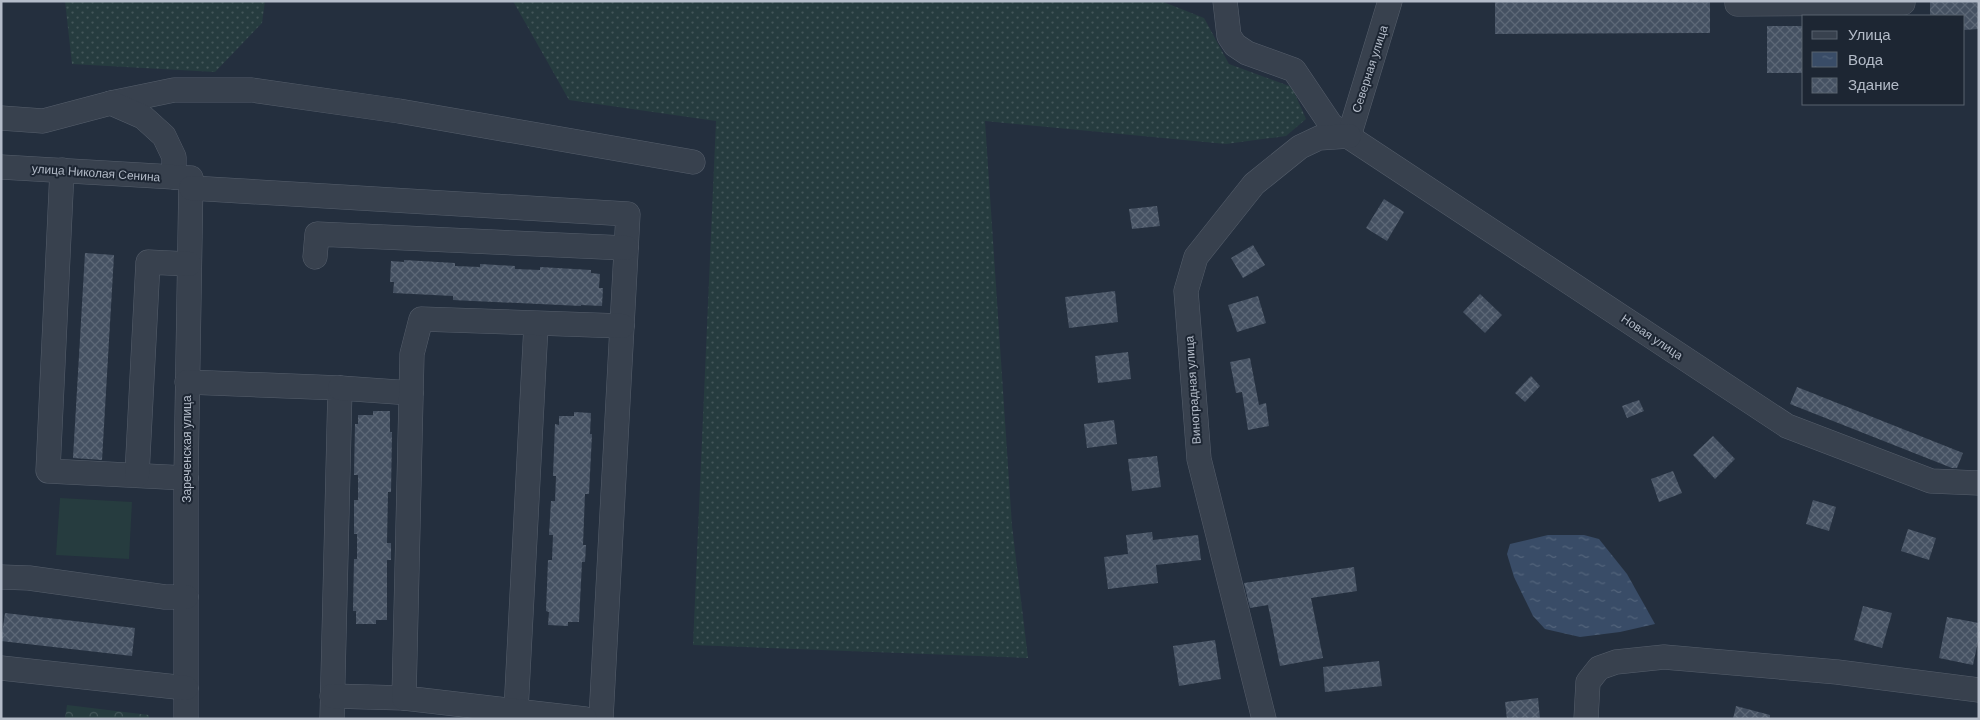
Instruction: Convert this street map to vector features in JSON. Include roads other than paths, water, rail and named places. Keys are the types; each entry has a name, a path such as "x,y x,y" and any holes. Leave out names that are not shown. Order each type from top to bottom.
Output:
{"street":[{"name":"Новая улица","path":"1225,1 1229,36 1235,45 1247,53 1294,70 1331,125 1787,426 1931,482 1979,483"},
{"name":"Северная улица","path":"1349,136 1390,1"},
{"path":"1737,1 1738,4 1745,4 1903,3 1903,1"},
{"path":"1,118 43,121 111,103 174,90 252,90 399,111 693,162"},
{"name":"Зареченская улица","path":"111,103 143,117 164,136 185,181 189,264 186,478 186,719"},
{"name":"Виноградная улица","path":"1264,719 1199,459 1186,291 1196,257 1254,184 1300,147 1318,138 1349,136"},
{"name":"улица Николая Сенина","path":"1,167 62,170 628,214 626,248"},
{"path":"62,170 48,471 186,478"},
{"path":"315,257 317,234 626,248 601,719"},
{"path":"137,475 148,262 189,264"},
{"path":"404,698 412,354 421,319 622,326"},
{"path":"516,711 536,324"},
{"path":"187,382 340,388 411,393"},
{"path":"340,388 332,707 404,698 585,719"},
{"path":"1,577 29,578 186,597"},
{"path":"1586,719 1588,682 1599,668 1616,662 1664,657 1838,672 1979,690"},
{"path":"1,668 186,688"}],"water":[{"path":"1548,535 1584,535 1599,539 1627,574 1655,624 1620,632 1580,637 1545,629 1533,616 1514,577 1507,554 1510,544"}]}
